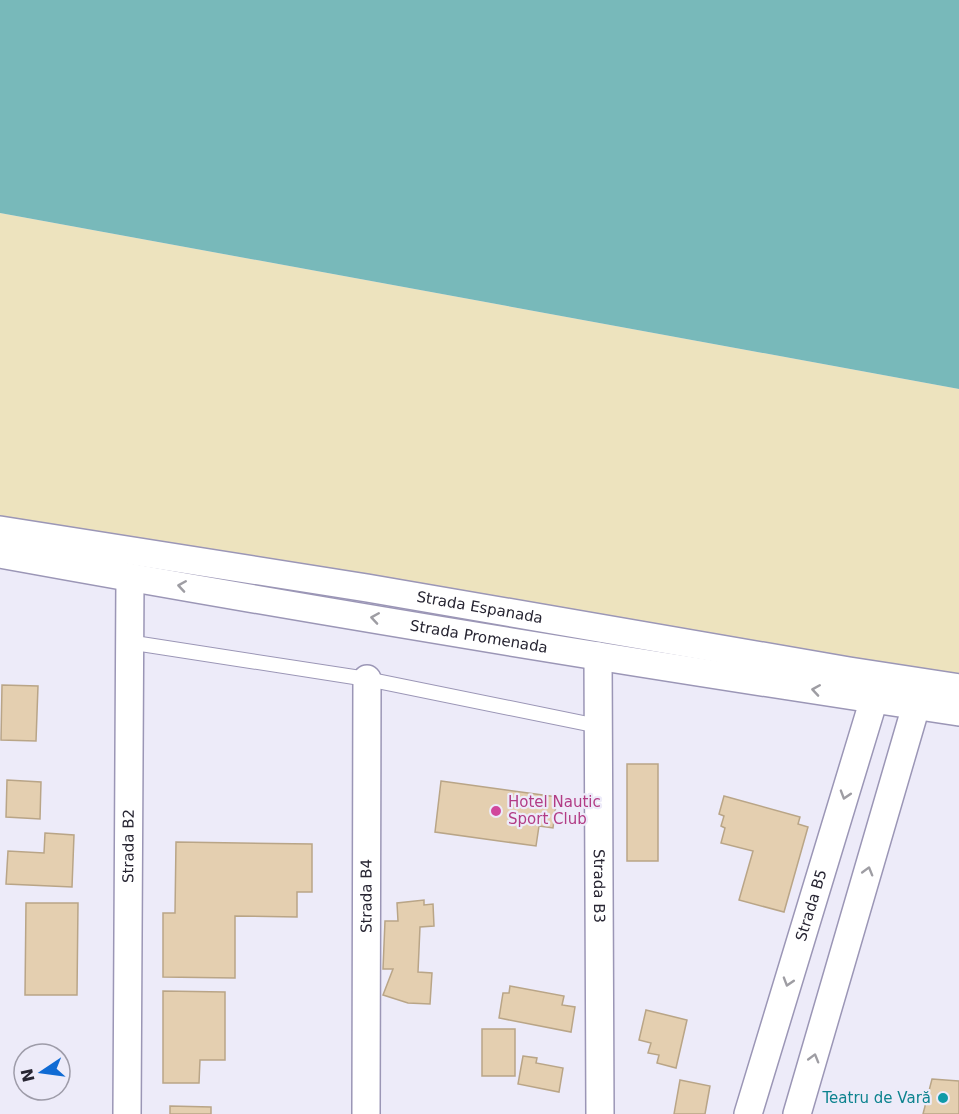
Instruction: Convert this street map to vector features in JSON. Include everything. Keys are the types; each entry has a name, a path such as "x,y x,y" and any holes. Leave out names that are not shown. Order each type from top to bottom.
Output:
{"street":[{"name":"Strada Espanada","path":"0,530 367,588 959,688"},
{"name":"Strada Promenada","path":"0,554 130,578 598,656 959,712"},
{"name":"Strada B2","path":"127,1114 130,578"},
{"name":"Strada B3","path":"598,656 600,1114"},
{"name":"Strada B4","path":"366,1114 367,679"},
{"name":"Strada B5","path":"748,1114 874,699"},
{"path":"797,1114 916,706"},
{"path":"858,753 900,763"}],"lane":[{"path":"128,642 367,679 598,726"}],"sand":[{"path":"0,213 959,389 959,688 0,530"}],"shaded area":[{"path":"0,0 959,0 959,389 0,213"}],"building":[{"path":"2,685 38,686 36,741 1,740"},
{"path":"627,764 658,764 658,861 627,861"},
{"path":"7,780 41,782 40,819 6,817"},
{"name":"Hotel Nautic Sport Club","path":"441,781 557,797 553,828 539,826 536,846 435,832"},
{"path":"724,796 800,817 798,824 808,827 784,912 739,900 753,851 721,843 725,828 721,826 724,816 719,814"},
{"path":"45,833 74,835 72,887 6,884 8,851 44,853"},
{"path":"176,842 312,844 312,892 297,892 297,917 235,916 235,978 163,977 163,913 175,913"},
{"path":"424,900 424,905 433,904 434,926 420,927 418,972 432,973 430,1004 408,1003 383,995 393,969 383,969 385,921 398,921 397,903"},
{"path":"26,903 78,903 77,995 25,995"},
{"path":"510,986 564,996 562,1005 575,1007 571,1032 499,1018 503,993 509,993"},
{"path":"163,991 225,992 225,1060 200,1060 199,1083 163,1083"},
{"path":"646,1010 687,1020 676,1068 657,1063 659,1055 648,1053 651,1043 639,1040"},
{"path":"482,1029 515,1029 515,1076 482,1076"},
{"path":"523,1056 537,1058 536,1063 563,1068 559,1092 518,1084"},
{"name":"Teatru de Vară","path":"932,1079 959,1081 959,1114 923,1114"},
{"path":"680,1080 710,1086 705,1114 674,1114"},
{"path":"170,1106 211,1107 211,1114 170,1114"}],"place":[{"name":"Hotel Nautic Sport Club","path":"496,811"},
{"name":"Teatru de Vară","path":"943,1098"}]}
